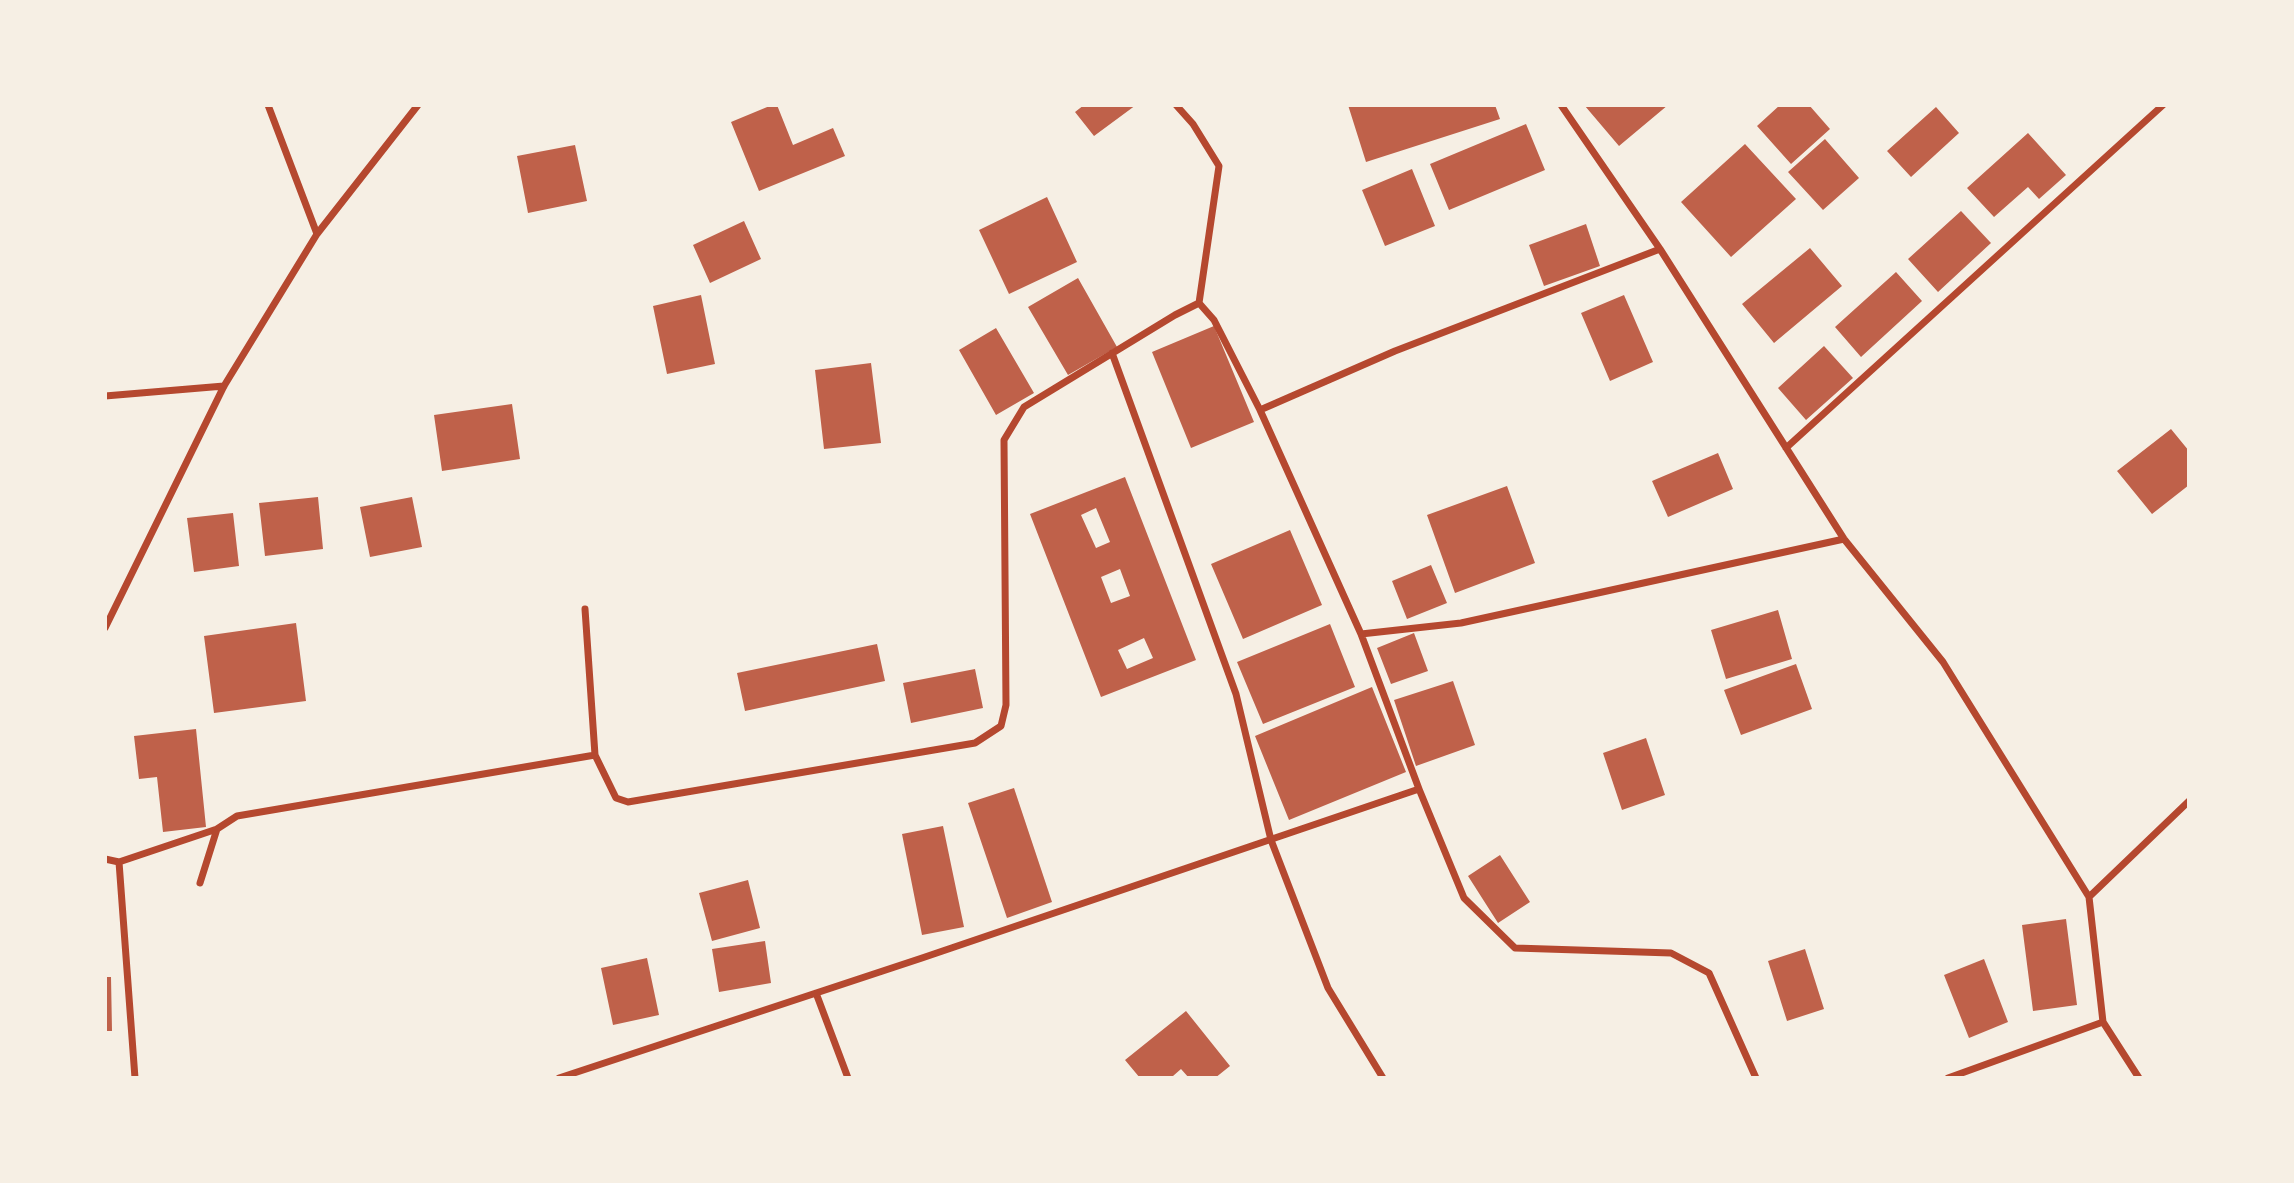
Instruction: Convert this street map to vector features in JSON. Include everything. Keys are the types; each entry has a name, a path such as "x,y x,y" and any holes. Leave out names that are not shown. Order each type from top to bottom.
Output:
{"street":[{"path":"268,105 317,234"},
{"path":"105,628 225,386 317,234 418,105"},
{"path":"1175,105 1192,124 1219,166 1199,303 1214,320 1260,410 1361,634 1419,789 1464,898 1515,948 1671,953 1709,973 1756,1078"},
{"path":"1561,105 1660,249 1844,538 1942,662 2089,897 2104,1021 2139,1078"},
{"path":"1786,448 2164,105"},
{"path":"1260,410 1395,351 1660,249"},
{"path":"585,609 595,755 616,798 628,802 975,743 1001,726 1006,705 1004,440 1024,407 1199,303"},
{"path":"1112,353 1236,694 1271,839 1328,988 1383,1078"},
{"path":"105,396 225,386"},
{"path":"1361,634 1461,623 1844,538"},
{"path":"105,859 119,862 217,830 237,816 595,755"},
{"path":"559,1078 1419,789"},
{"path":"2089,897 2189,801"},
{"path":"200,883 217,830"},
{"path":"119,862 135,1078"},
{"path":"816,993 848,1078"},
{"path":"1948,1078 2104,1021"}],"building":[{"path":"777,105 793,145 833,128 845,156 759,191 731,122"},
{"path":"1084,105 1136,105 1094,136 1075,112"},
{"path":"1348,105 1495,105 1500,119 1366,162"},
{"path":"1668,105 1619,146 1585,106"},
{"path":"1780,105 1809,105 1830,129 1791,164 1757,126"},
{"path":"1936,107 1959,133 1911,177 1887,151"},
{"path":"1526,124 1545,170 1449,210 1430,164"},
{"path":"2028,133 2066,175 2039,199 2028,187 1994,217 1967,188"},
{"path":"1825,139 1859,178 1823,210 1788,172"},
{"path":"1745,144 1796,199 1731,257 1681,202"},
{"path":"575,145 587,201 528,213 517,156"},
{"path":"1412,169 1435,226 1385,246 1362,190"},
{"path":"1047,197 1077,262 1009,294 979,230"},
{"path":"1961,211 1991,243 1938,292 1908,259"},
{"path":"744,221 761,259 710,283 693,245"},
{"path":"1586,224 1600,266 1544,286 1529,245"},
{"path":"1810,248 1842,286 1774,343 1742,304"},
{"path":"1896,272 1922,301 1861,357 1835,327"},
{"path":"1078,278 1117,347 1068,375 1028,307"},
{"path":"701,295 715,364 667,374 653,306"},
{"path":"1624,295 1653,362 1610,381 1581,313"},
{"path":"1214,326 1254,422 1191,448 1152,352"},
{"path":"996,328 1034,393 996,415 959,350"},
{"path":"1824,346 1853,378 1806,420 1778,388"},
{"path":"871,363 881,443 824,449 815,370"},
{"path":"512,404 520,459 442,471 434,415"},
{"path":"2171,429 2189,451 2189,485 2152,514 2117,471"},
{"path":"1718,453 1733,489 1668,517 1652,481"},
{"path":"1125,477 1196,660 1101,697 1030,514","holes":["1096,508 1110,542 1096,548 1081,515","1120,569 1130,596 1111,603 1101,577","1144,638 1153,658 1127,669 1118,650"]},
{"path":"1507,486 1535,563 1455,593 1427,515"},
{"path":"318,497 323,549 265,556 259,503"},
{"path":"412,497 422,547 370,557 360,507"},
{"path":"233,513 239,566 194,572 187,518"},
{"path":"1290,530 1322,605 1243,639 1211,564"},
{"path":"1431,565 1447,603 1407,619 1392,581"},
{"path":"1778,610 1792,659 1726,679 1711,630"},
{"path":"296,623 306,701 214,713 204,636"},
{"path":"1330,624 1355,687 1263,724 1237,662"},
{"path":"1414,633 1428,671 1391,684 1377,648"},
{"path":"877,644 885,681 745,711 737,673"},
{"path":"1796,664 1812,709 1741,735 1724,690"},
{"path":"975,669 983,708 911,723 903,683"},
{"path":"1453,681 1475,745 1416,766 1394,700"},
{"path":"1372,687 1406,772 1289,820 1255,736"},
{"path":"196,729 206,827 163,832 157,777 139,779 134,736"},
{"path":"1646,738 1665,795 1622,810 1603,753"},
{"path":"1014,788 1052,902 1007,918 968,803"},
{"path":"943,826 964,927 922,935 902,834"},
{"path":"1500,855 1530,902 1498,923 1468,876"},
{"path":"748,880 760,928 712,941 699,893"},
{"path":"2066,919 2077,1005 2033,1011 2022,925"},
{"path":"765,941 771,983 719,992 712,949"},
{"path":"1805,949 1824,1009 1787,1021 1768,961"},
{"path":"647,958 659,1015 613,1025 601,968"},
{"path":"1984,959 2008,1022 1969,1038 1944,975"},
{"path":"105,977 111,977 112,1031 105,1031"},
{"path":"1186,1011 1230,1066 1215,1078 1189,1078 1181,1069 1173,1076 1175,1078 1140,1078 1125,1060"}]}
